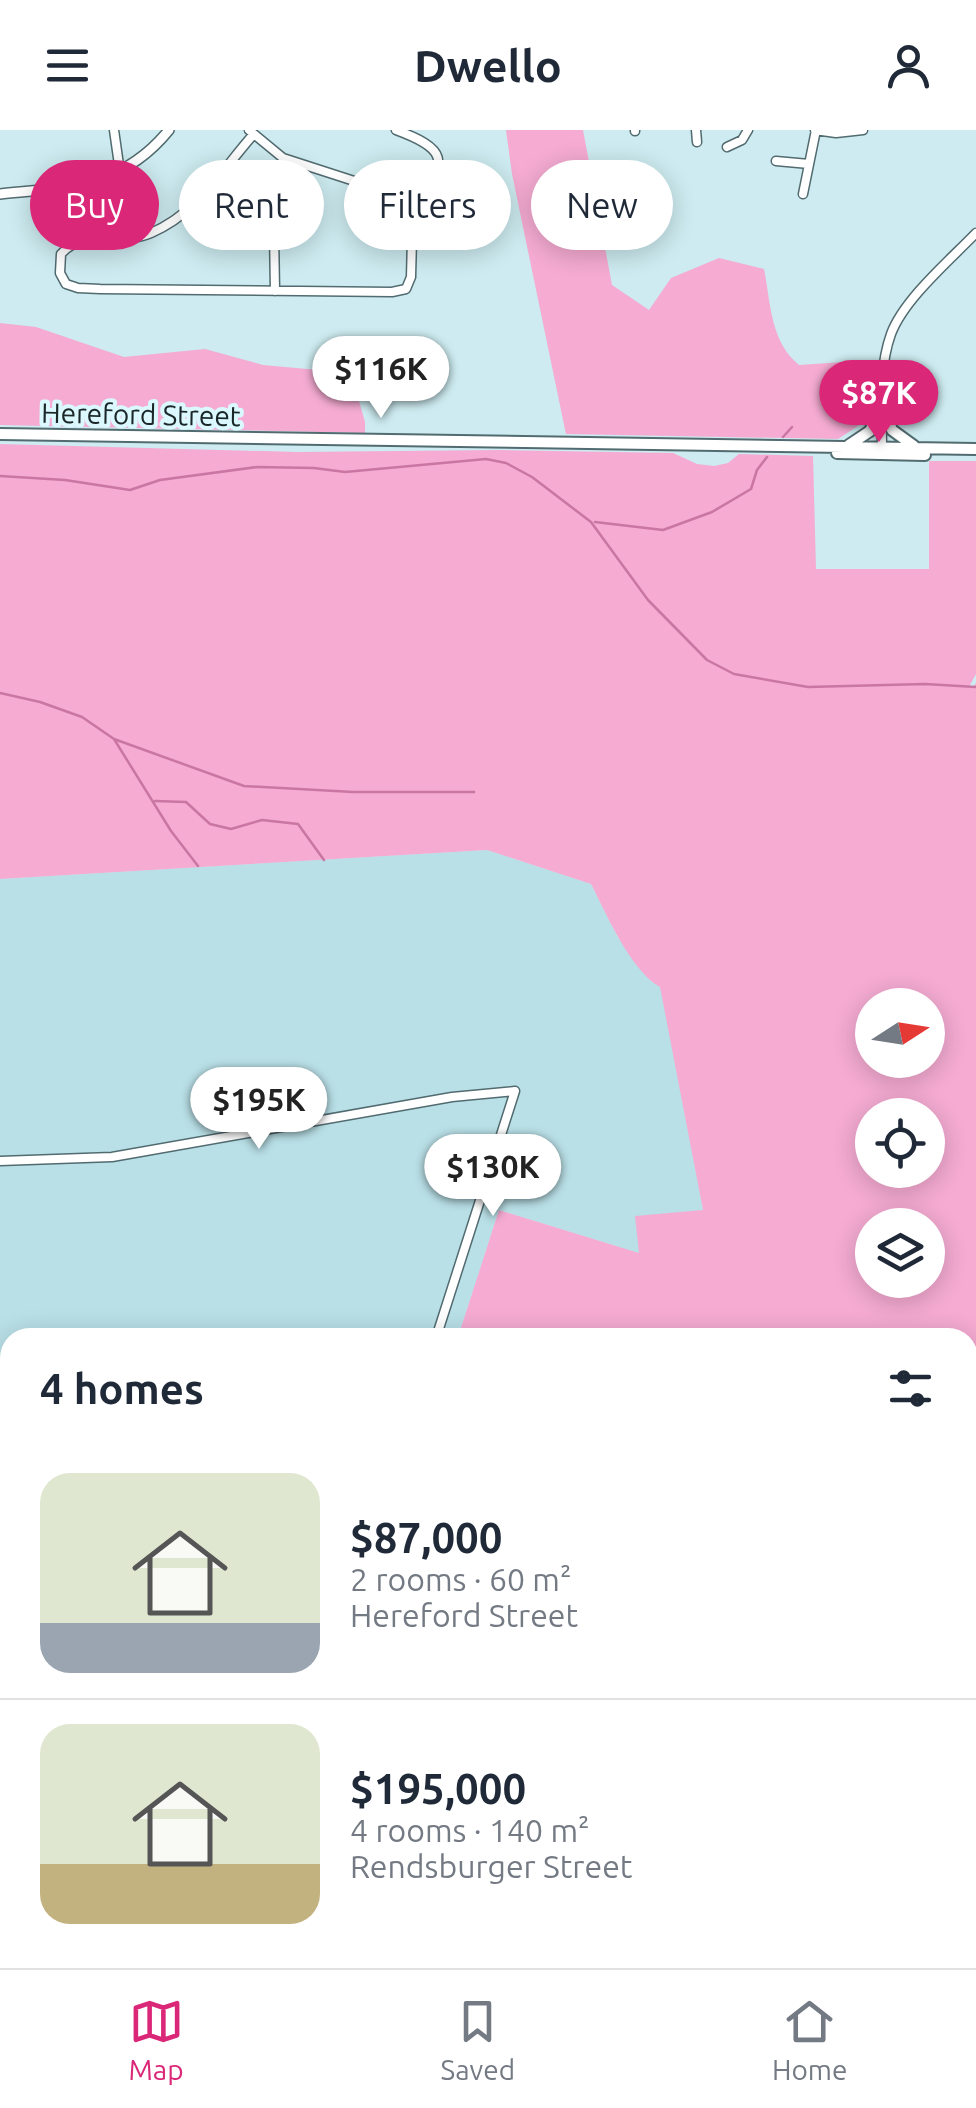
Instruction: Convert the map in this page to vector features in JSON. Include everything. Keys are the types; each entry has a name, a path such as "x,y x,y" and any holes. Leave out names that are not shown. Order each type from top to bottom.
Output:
{"main road":[{"path":"843,447 858,442 870,431 882,403"},
{"path":"882,403 892,430 918,448"},
{"name":"Hereford Street","path":"0,434 976,452"},
{"name":"Hereford Street","path":"761,448 772,445 976,452"}],"street":[{"path":"114,130 118,160"},
{"path":"139,160 169,130"},
{"path":"396,130 425,141 437,160"},
{"path":"696,130 697,142"},
{"path":"727,148 742,140 748,130"},
{"path":"803,194 816,130 863,130"},
{"path":"232,160 251,132 283,158 344,179"},
{"path":"776,161 809,164"},
{"path":"0,194 30,191"},
{"path":"179,218 146,236 69,244 60,254 60,273 66,284 78,288 392,292 406,289 411,277 412,250"},
{"path":"882,451 885,356 895,325 976,232"},
{"path":"274,250 275,291"},
{"path":"0,1161 112,1157 452,1097 515,1090 439,1328"}],"shaded area":[{"path":"506,130 583,130 589,160 531,160 531,250 605,250 612,285 649,310 671,278 719,258 764,269 777,333 799,365 858,361 871,387 864,422 838,439 566,434"},
{"path":"0,323 36,327 124,357 205,349 263,365 351,373 365,433 0,425"},
{"path":"0,444 297,452 673,453 697,464 714,466 728,463 739,454 813,456 816,569 929,569 929,461 976,461 976,674 969,687 976,683 976,1328 461,1328 499,1210 639,1253 635,1216 703,1210 660,987 629,955 591,884 487,850 0,879"},
{"path":"487,850 591,884 618,938 661,987 703,1210 639,1253 499,1210 461,1328 0,1328 0,879"}],"waterway":[{"path":"783,437 792,427"},
{"path":"595,522 663,530 712,512 751,489 757,470 767,457"},
{"path":"0,476 130,490 160,480 257,467 345,472 486,459 506,463 532,477 591,522 648,600 707,660 734,674 808,687 976,687"},
{"path":"0,693 82,717 114,739 244,786 353,792 474,792"},
{"path":"114,739 171,831 198,866"},
{"path":"155,801 186,802 210,824 231,829 262,820 298,824 324,860"}]}
